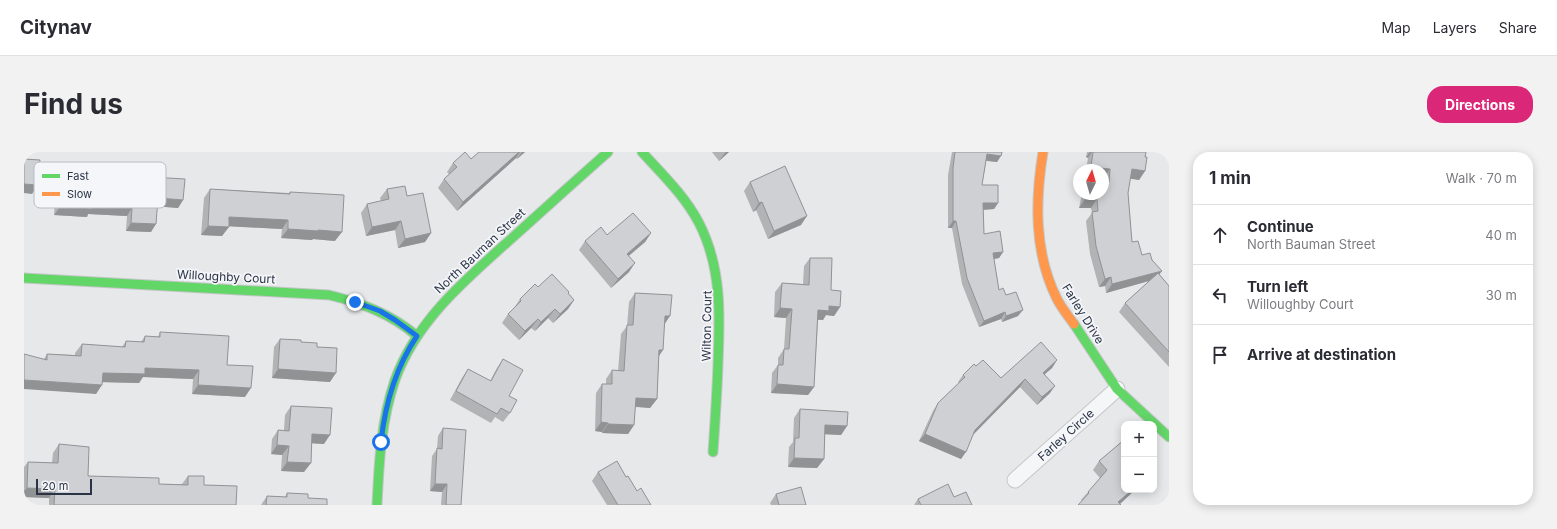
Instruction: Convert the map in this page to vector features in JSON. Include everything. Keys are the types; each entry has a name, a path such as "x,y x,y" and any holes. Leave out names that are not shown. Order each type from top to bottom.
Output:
{"street":[{"name":"North Bauman Street","path":"377,505 381,442 387,407 397,374 408,350 417,336 429,319 456,288 608,152"},
{"name":"Wilton Court","path":"642,152 680,195 695,216 710,246 717,271 721,311 713,452"},
{"name":"Farley Drive","path":"1043,152 1037,190 1036,216 1040,246 1046,272 1057,299 1117,389 1169,437"},
{"name":"Willoughby Court","path":"24,278 330,295 380,311 417,336"},
{"name":"Farley Circle","path":"1015,480 1117,389"}],"building":[{"path":"465,152 471,159 479,152 519,152 463,202 444,179 457,167 453,163"},
{"path":"955,152 1002,152 1001,156 987,154 982,185 998,185 998,203 983,203 984,234 1000,231 1003,252 993,253 999,290 1003,288 1006,295 1016,292 1023,310 1006,316 1005,312 984,321 967,278 956,221 953,221 953,168"},
{"path":"1093,152 1146,152 1145,157 1147,157 1145,171 1132,169 1128,193 1132,242 1138,241 1142,255 1150,253 1152,260 1162,271 1112,284 1111,277 1105,279 1096,246 1092,212 1098,211 1097,200 1109,200 1110,169 1109,164 1091,164"},
{"path":"24,159 40,160 40,162 34,162 34,185 24,184"},
{"path":"785,166 807,216 774,231 762,202 759,203 750,182"},
{"path":"166,178 185,179 183,200 166,199"},
{"path":"405,186 407,196 423,193 431,233 405,239 401,221 372,227 367,204 389,199 387,189"},
{"path":"210,189 290,194 290,192 344,195 342,232 288,229 288,220 229,217 229,227 208,226"},
{"path":"132,208 157,208 156,224 131,223"},
{"path":"633,213 651,233 627,254 635,263 618,279 585,241 601,227 607,235"},
{"path":"810,258 832,258 831,290 841,291 840,307 829,306 829,311 818,310 814,387 777,384 778,365 783,365 784,349 789,349 792,309 780,308 782,283 809,285"},
{"path":"1158,273 1169,286 1169,352 1125,303"},
{"path":"552,274 569,292 568,293 574,300 560,314 555,309 541,322 538,319 525,331 508,314 535,284 538,287"},
{"path":"635,293 672,295 670,316 665,316 663,350 659,350 657,399 636,398 634,425 608,424 601,422 602,384 612,384 612,370 624,371 627,325 633,325"},
{"path":"160,332 229,336 227,365 253,366 251,388 198,385 199,370 145,368 145,374 103,373 102,385 24,380 24,354 47,360 47,354 81,356 82,344 125,347 126,341 144,342 145,336 160,337"},
{"path":"280,339 301,340 301,342 317,343 317,347 337,348 336,373 278,369"},
{"path":"1041,342 1057,360 1043,373 1055,386 1042,397 1025,379 975,430 966,452 925,434 938,403 965,377 963,375 974,364 976,366 983,360 1001,378"},
{"path":"503,359 523,370 509,396 517,400 510,413 501,408 497,414 456,391 468,369 491,381"},
{"path":"291,406 332,408 330,435 312,434 311,463 287,462 289,446 277,445 278,430 289,431"},
{"path":"800,409 848,412 847,426 825,425 824,459 794,458 795,438 799,438"},
{"path":"443,428 466,430 461,505 446,505 447,484 435,484 437,448 442,449"},
{"path":"1121,443 1121,493 1128,493 1118,502 1121,505 1078,505 1107,470 1099,461"},
{"path":"59,444 89,447 88,476 159,478 159,484 188,485 188,476 204,476 204,485 237,486 236,505 54,505 55,489 27,488 28,462 58,463"},
{"path":"617,461 626,477 628,476 637,491 641,488 651,505 618,505 598,472"},
{"path":"948,484 954,497 966,492 972,505 921,505 918,499"},
{"path":"801,487 806,505 779,505 776,494"},
{"path":"287,493 308,494 308,498 327,499 327,505 266,505 267,496 287,497"}],"traffic: fast":[{"path":"377,505 380,457 390,395 404,359 416,339 429,320 460,286 608,152"},
{"path":"642,152 687,204 699,223 707,240 712,257 716,274 719,310 717,386 713,452"},
{"path":"24,278 329,295 376,310 397,321 417,336"},
{"path":"1074,324 1117,389 1169,437"}],"traffic: slow":[{"path":"1043,152 1040,170 1038,208 1040,245 1049,281 1059,302 1074,324"}],"route":[{"path":"355,302 380,311 410,329 417,336 404,358 391,390 381,442"}]}
